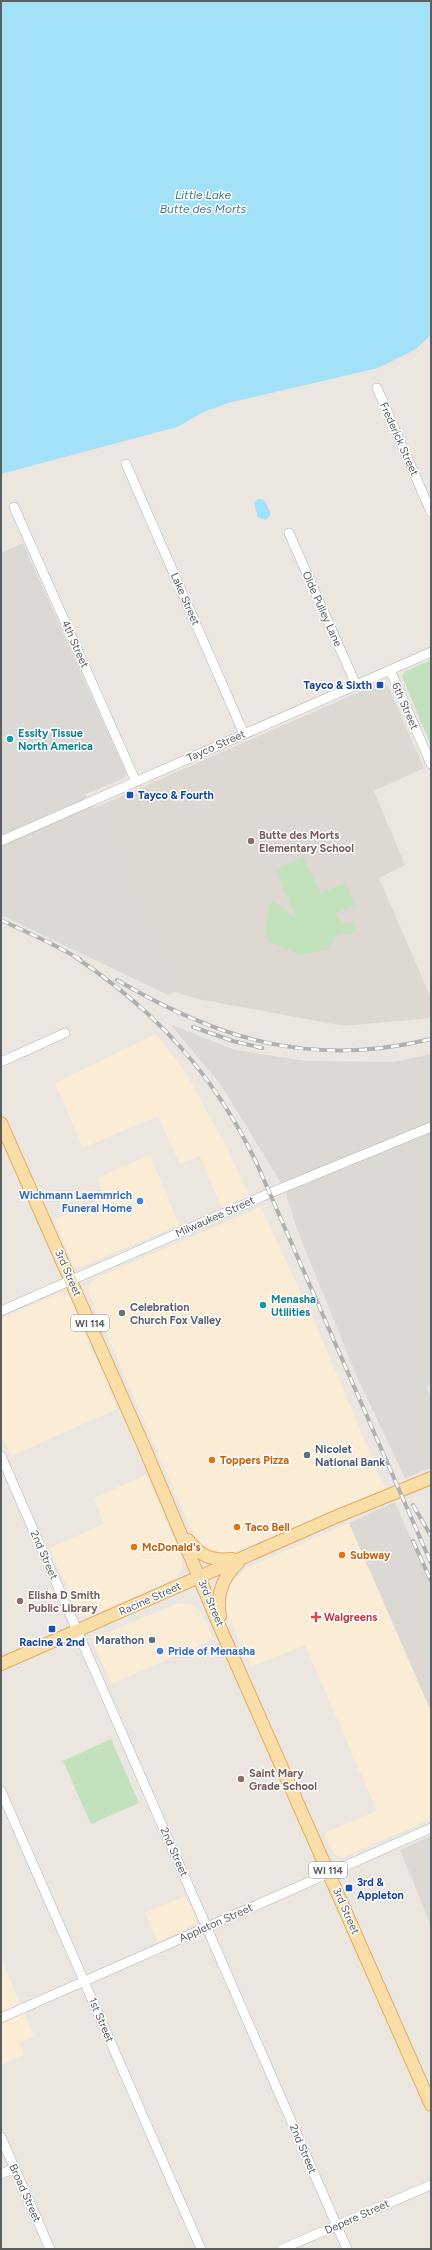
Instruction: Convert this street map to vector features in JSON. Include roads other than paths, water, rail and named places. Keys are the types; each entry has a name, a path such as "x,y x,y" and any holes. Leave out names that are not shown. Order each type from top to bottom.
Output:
{"main road":[{"name":"3rd Street","path":"1,1122 178,1524 224,1635 431,2105"},
{"name":"Racine Street","path":"1,1664 247,1556 431,1478"},
{"path":"178,1524 196,1550 209,1559 228,1560 247,1556"},
{"path":"224,1635 219,1608 220,1591 227,1574 247,1556"}],"street":[{"name":"Frederick Street","path":"377,388 431,512"},
{"name":"Lake Street","path":"126,464 244,734"},
{"name":"4th Street","path":"14,507 136,782"},
{"name":"Olde Pulley Lane","path":"289,533 356,685"},
{"name":"Tayco Street","path":"1,841 431,652"},
{"name":"6th Street","path":"390,670 431,764"},
{"path":"1,1062 65,1033"},
{"name":"Milwaukee Street","path":"1,1311 270,1193 431,1127"},
{"name":"2nd Street","path":"1,1456 346,2249"},
{"name":"1st Street","path":"1,1790 201,2249"},
{"name":"Appleton Street","path":"1,2018 431,1828"},
{"name":"Broad Street","path":"1,2137 50,2249"},
{"path":"1,2174 15,2168"},
{"name":"Depere Street","path":"282,2249 431,2184"}],"water":[{"name":"Little Lake Butte des Morts","path":"1,1 431,1 431,335 419,347 378,368 228,403 206,411 177,427 1,474"},
{"path":"258,499 264,500 270,511 270,516 265,520 258,517 254,503"}],"railway":[{"path":"1,920 80,959"},
{"path":"75,957 105,978 158,1023 203,1074 240,1132 257,1164 431,1563"},
{"path":"117,980 192,1019 230,1033 268,1043 306,1049 346,1050 388,1047 431,1039"},
{"path":"193,1027 233,1041 262,1048"},
{"path":"413,1505 431,1536"},
{"path":"413,1541 431,1581"}],"place":[{"name":"Tayco & Sixth","path":"380,685"},
{"name":"Essity Tissue North America","path":"10,739"},
{"name":"Tayco & Fourth","path":"130,795"},
{"name":"Butte des Morts Elementary School","path":"251,841"},
{"name":"Wichmann Laemmrich Funeral Home","path":"140,1201"},
{"name":"Menasha Utilities","path":"263,1305"},
{"name":"Celebration Church Fox Valley","path":"122,1313"},
{"name":"Nicolet National Bank","path":"307,1455"},
{"name":"Toppers Pizza","path":"212,1460"},
{"name":"Taco Bell","path":"237,1527"},
{"name":"McDonald's","path":"134,1547"},
{"name":"Subway","path":"342,1555"},
{"name":"Elisha D Smith Public Library","path":"20,1601"},
{"name":"Walgreens","path":"316,1617"},
{"name":"Racine & 2nd","path":"52,1629"},
{"name":"Marathon","path":"152,1640"},
{"name":"Pride of Menasha","path":"160,1651"},
{"name":"Saint Mary Grade School","path":"241,1779"},
{"name":"3rd & Appleton","path":"349,1888"}]}
